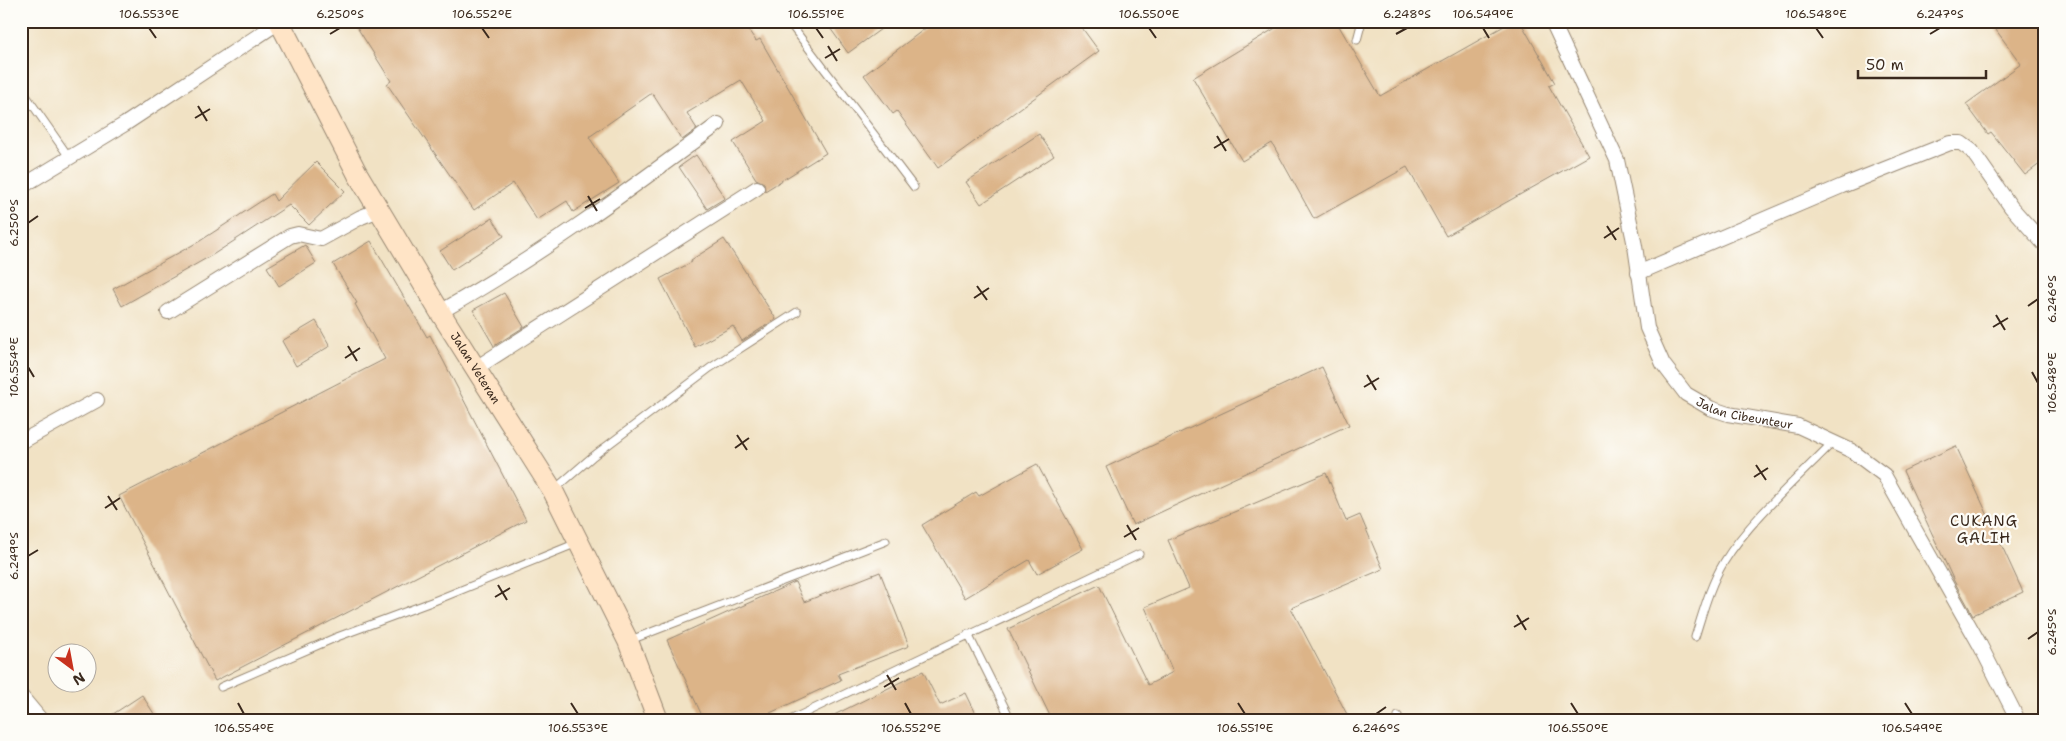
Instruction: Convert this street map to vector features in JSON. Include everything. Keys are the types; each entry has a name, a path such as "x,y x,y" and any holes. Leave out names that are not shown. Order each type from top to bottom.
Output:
{"main road":[{"name":"Jalan Veteran","path":"279,22 357,173 440,312 553,491 628,641 658,720"}],"street":[{"name":"Jalan Cibeunteur","path":"1552,21 1617,160 1635,246 1647,328 1662,364 1686,394 1710,408 1728,414 1798,426 1852,450 1884,475 1980,645 2018,720"},
{"path":"21,187 125,124 279,22"},
{"path":"440,312 551,245 718,124"},
{"path":"1638,273 1842,186 1950,143 1961,143 1972,151 2011,207 2041,237"},
{"path":"476,368 757,188"},
{"path":"168,312 290,236 298,234 321,239 361,217 379,210"},
{"path":"21,442 97,400"},
{"path":"21,696 41,720"}],"lane":[{"path":"788,21 914,187"},
{"path":"1357,40 1362,21"},
{"path":"27,97 69,158"},
{"path":"553,491 592,458 710,368 797,312"},
{"path":"1696,637 1709,594 1724,562 1747,532 1833,442"},
{"path":"628,641 886,540"},
{"path":"221,687 319,644 434,601 579,542"},
{"path":"790,720 1139,554"},
{"path":"968,634 1011,720"}],"building":[{"path":"353,21 742,21 756,41 760,39 826,153 765,191 764,183 756,179 733,142 766,121 741,80 687,113 697,129 682,140 652,93 589,137 619,183 573,212 567,201 537,220 513,183 474,210 387,84 391,81"},
{"path":"825,21 892,21 848,53"},
{"path":"935,21 1077,21 1099,51 938,168 897,111 893,114 864,75"},
{"path":"1287,21 1336,21 1380,96 1513,21 1520,21 1555,83 1549,86 1589,156 1446,236 1407,167 1314,219 1272,143 1242,161 1193,78"},
{"path":"2009,21 2045,21 2045,160 2025,175 1991,132 1988,134 1966,104 2021,64 1996,30"},
{"path":"1039,134 1054,156 981,204 966,182"},
{"path":"696,155 725,198 707,209 679,167"},
{"path":"316,162 345,191 309,225 289,205 214,254 122,306 113,289 200,241 272,194 276,201"},
{"path":"492,218 504,236 452,270 440,251"},
{"path":"724,239 776,319 742,341 733,326 695,347 660,279 692,262 691,260"},
{"path":"371,241 427,337 430,335 526,520 215,681 119,496 385,359 355,304 357,303 333,264"},
{"path":"305,245 316,263 279,286 267,267"},
{"path":"504,293 524,327 494,346 473,310"},
{"path":"316,321 330,346 296,366 282,341"},
{"path":"1322,367 1349,425 1133,525 1106,467"},
{"path":"1956,446 2023,592 1973,615 1954,581 1903,471"},
{"path":"1037,464 1083,549 1037,574 1029,560 965,598 922,525 976,492 979,496"},
{"path":"1326,473 1346,521 1360,515 1383,569 1291,608 1350,720 1052,720 1008,629 1099,585 1148,685 1173,672 1145,607 1189,588 1168,540"},
{"path":"880,572 909,646 838,674 841,680 755,720 704,720 667,640 795,582 804,602"},
{"path":"923,671 940,705 966,693 979,720 824,720"},
{"path":"142,695 158,720 104,720"}],"district":[{"name":"CUKANG GALIH","path":"1984,530"}]}
